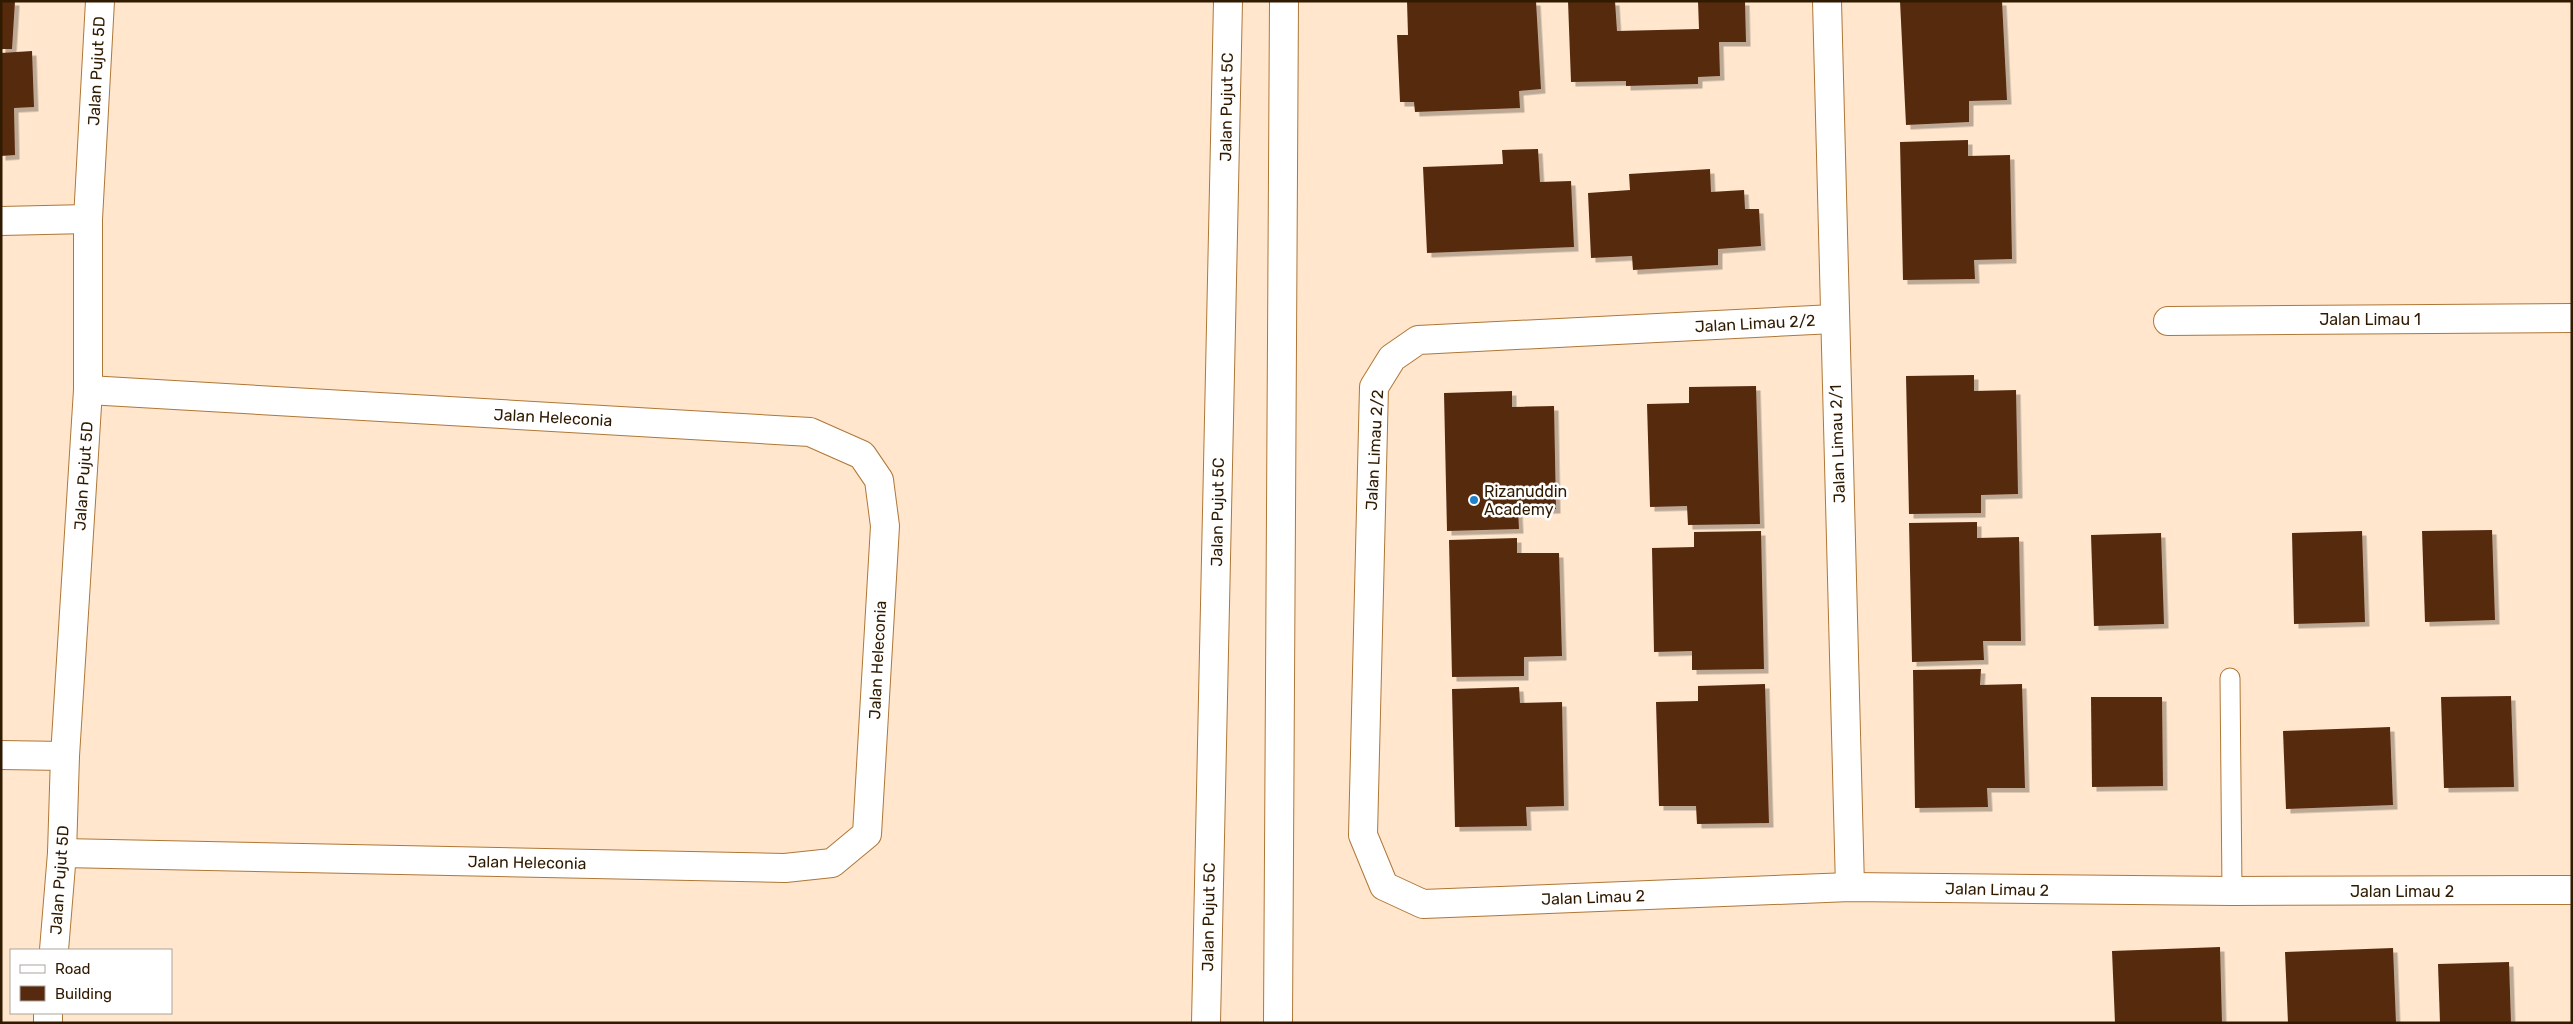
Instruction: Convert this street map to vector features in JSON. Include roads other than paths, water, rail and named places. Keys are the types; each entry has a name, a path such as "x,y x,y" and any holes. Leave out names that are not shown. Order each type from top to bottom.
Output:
{"street":[{"name":"Jalan Pujut 5D","path":"54,949 62,853 65,756 88,390 88,219 100,1"},
{"name":"Jalan Pujut 5C","path":"1206,1023 1228,1"},
{"path":"1278,1023 1284,1"},
{"name":"Jalan Limau 2/1","path":"1827,1 1850,887"},
{"path":"1,221 88,219"},
{"name":"Jalan Limau 1","path":"2168,321 2572,318"},
{"name":"Jalan Limau 2/2","path":"1423,904 1384,886 1363,835 1374,387 1392,358 1418,340 1834,319"},
{"name":"Jalan Heleconia","path":"62,853 775,867 832,863 867,834 885,526 879,480 862,455 810,432 88,390"},
{"path":"1,755 65,756"},
{"name":"Jalan Limau 2","path":"1423,904 1850,887 2232,891 2572,890"}],"lane":[{"path":"2230,678 2232,891"}],"place":[{"name":"Rizanuddin Academy","path":"1474,500"}]}
